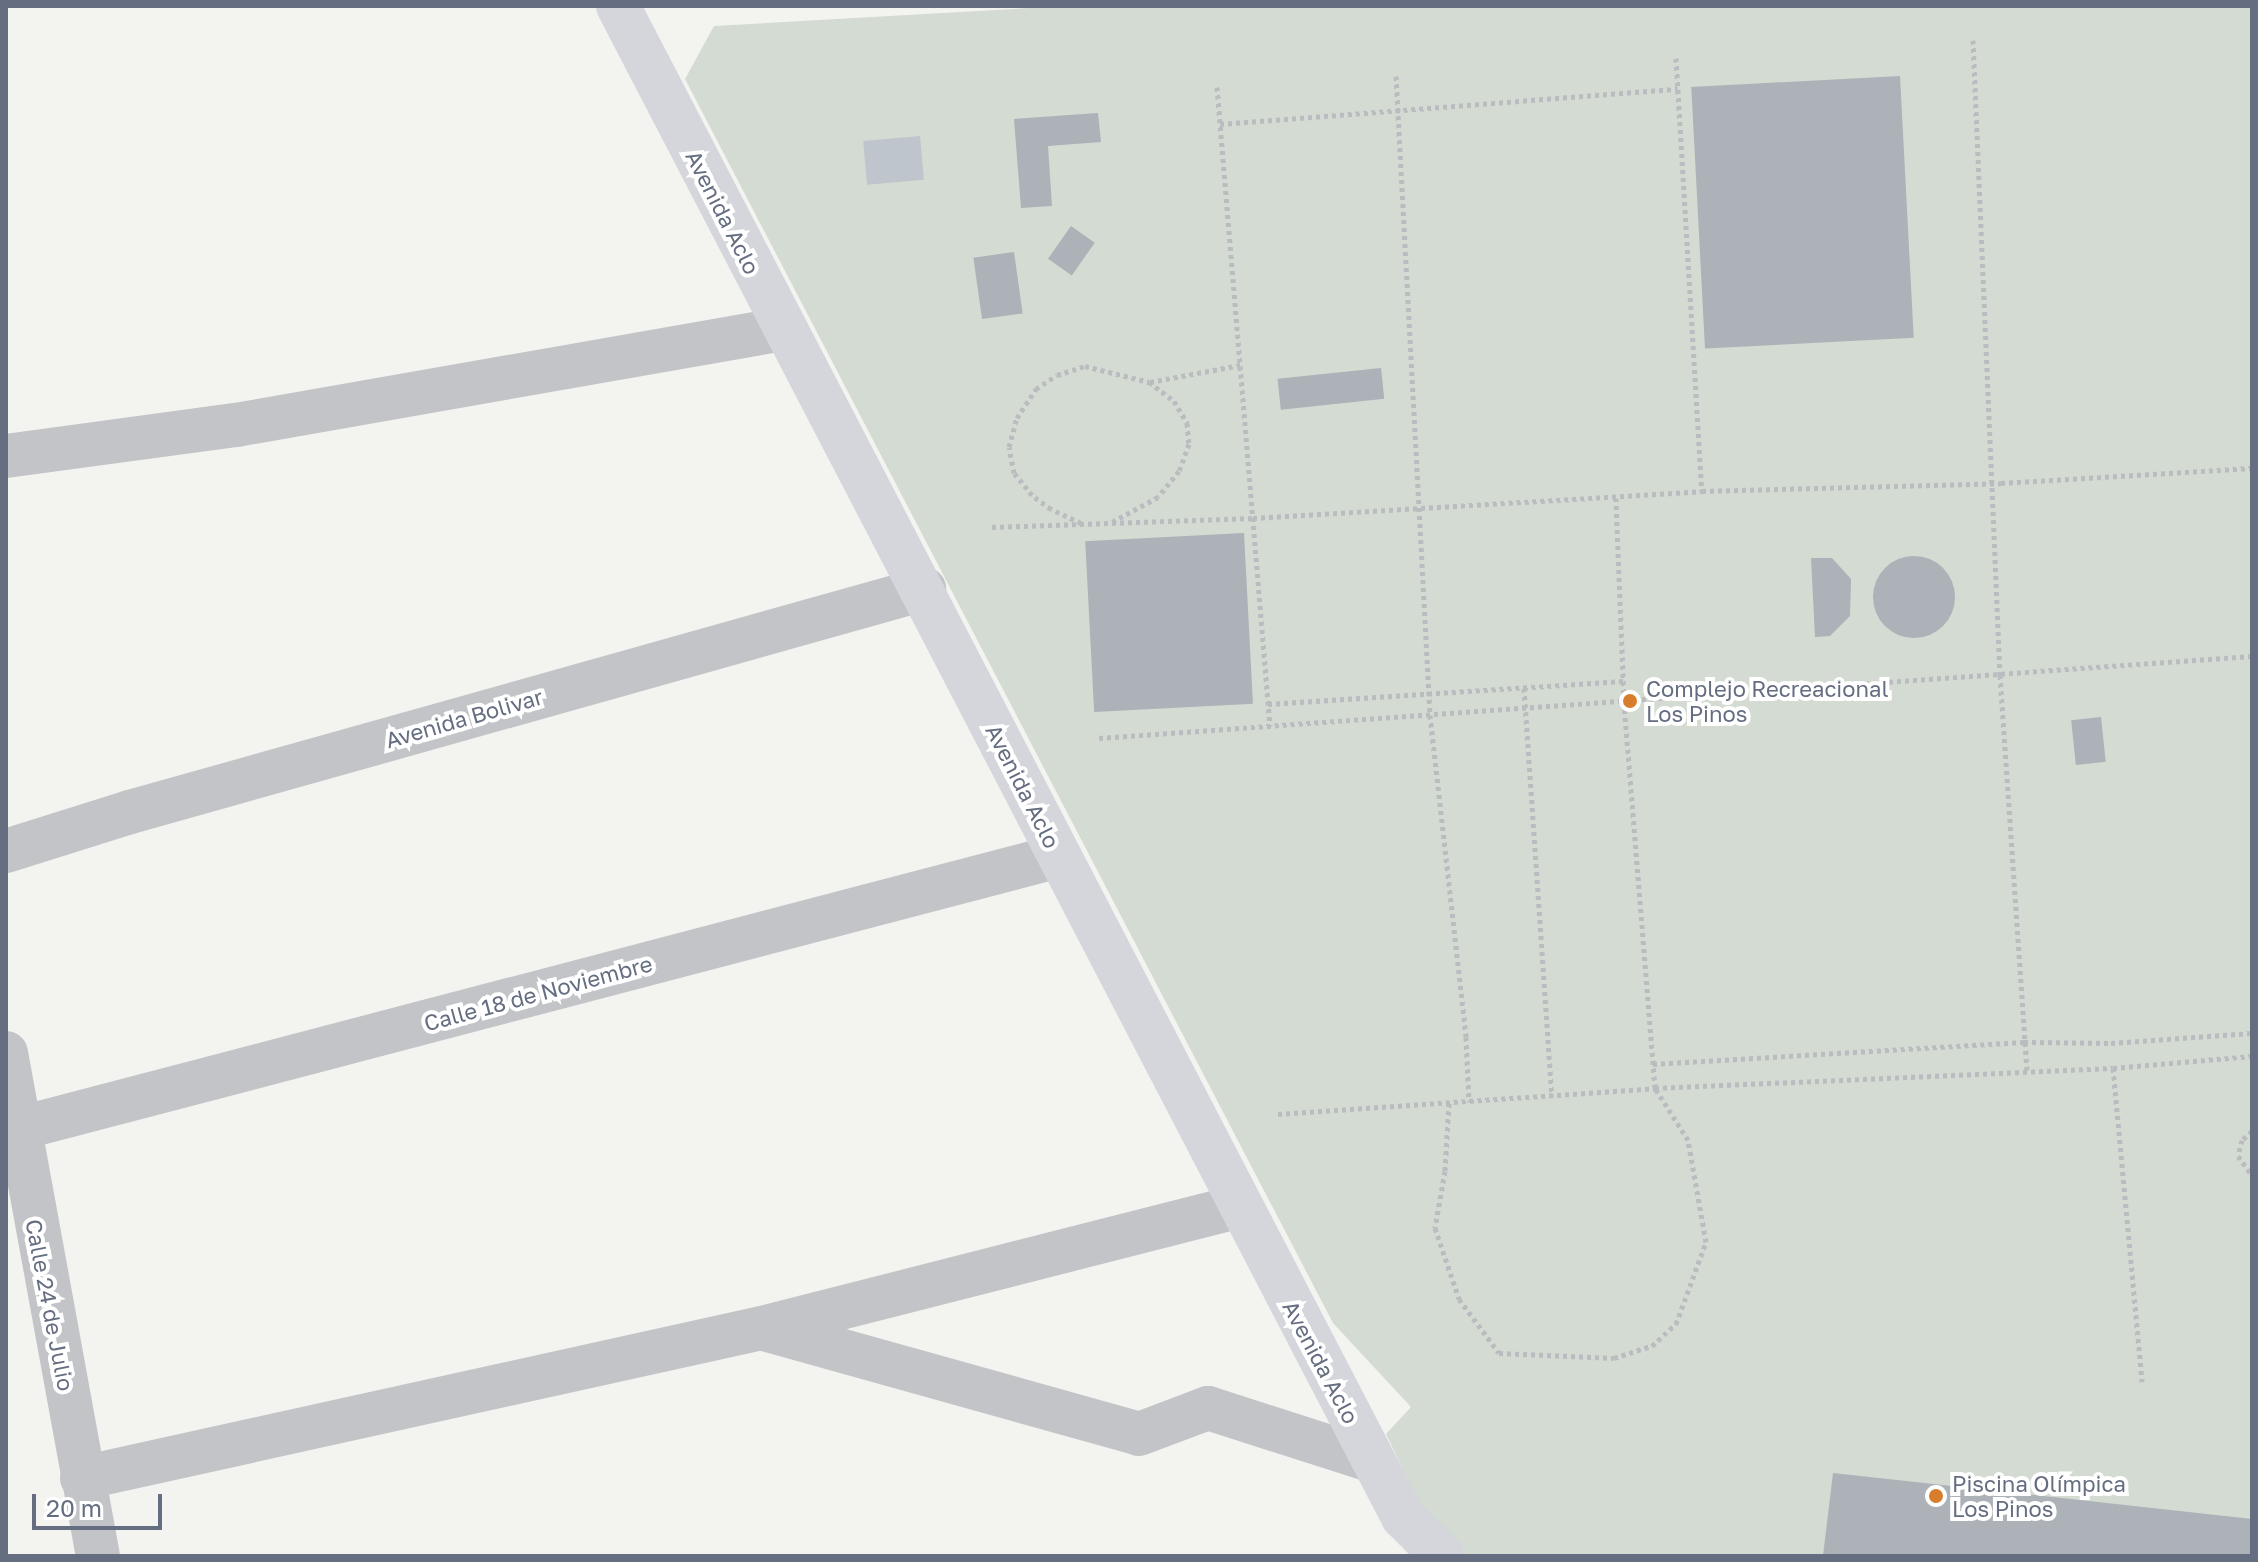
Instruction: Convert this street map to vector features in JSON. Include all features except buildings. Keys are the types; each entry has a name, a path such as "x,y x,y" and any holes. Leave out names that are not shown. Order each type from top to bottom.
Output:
{"main road":[{"name":"Avenida Aclo","path":"618,6 783,329 924,589 1373,1461 1403,1517 1442,1556"}],"street":[{"path":"6,456 236,425 783,329"},
{"name":"Avenida Bolivar","path":"6,851 146,808 924,589"},
{"name":"Calle 18 de Noviembre","path":"17,1129 1059,856"},
{"name":"Calle 24 de Julio","path":"6,1053 17,1129 98,1556"},
{"path":"82,1478 762,1328 1240,1206"},
{"path":"762,1328 1139,1434 1208,1408 1373,1461"}],"path":[{"path":"1973,40 2000,675 2027,1072"},
{"path":"1676,58 1702,491"},
{"path":"1396,76 1430,715 1466,1037 1469,1102"},
{"path":"1217,87 1270,726"},
{"path":"1220,124 1678,89"},
{"path":"1149,382 1240,365"},
{"path":"1084,524 1051,509 1014,473 1009,447 1017,418 1036,389 1057,375 1085,366 1112,370 1149,382 1174,401 1187,423 1189,444 1179,471 1158,497 1111,523"},
{"path":"992,527 1253,518 1702,491 1991,483 2252,468"},
{"path":"1449,1103 1445,1171 1435,1228 1459,1299 1499,1353 1614,1358 1652,1346 1676,1324 1706,1242 1688,1140 1655,1088 1624,701 1616,498"},
{"path":"1099,738 2252,656"},
{"path":"1268,704 1623,681"},
{"path":"1524,688 1552,1096"},
{"path":"1653,1064 2024,1042 2111,1043 2252,1033"},
{"path":"1278,1114 1655,1088 2113,1068 2252,1056"},
{"path":"2113,1068 2142,1382"},
{"path":"2252,1131 2242,1140 2238,1156 2252,1175"}],"shaded area":[{"name":"Complejo Recreacional Los Pinos","path":"1064,6 2252,6 2252,1556 1466,1556 1428,1522 1386,1434 1411,1407 1333,1323 685,79 714,26"},
{"path":"920,136 924,180 867,185 863,141"}],"place":[{"name":"Complejo Recreacional Los Pinos","path":"1630,701"},
{"name":"Piscina Olímpica Los Pinos","path":"1936,1496"}]}
